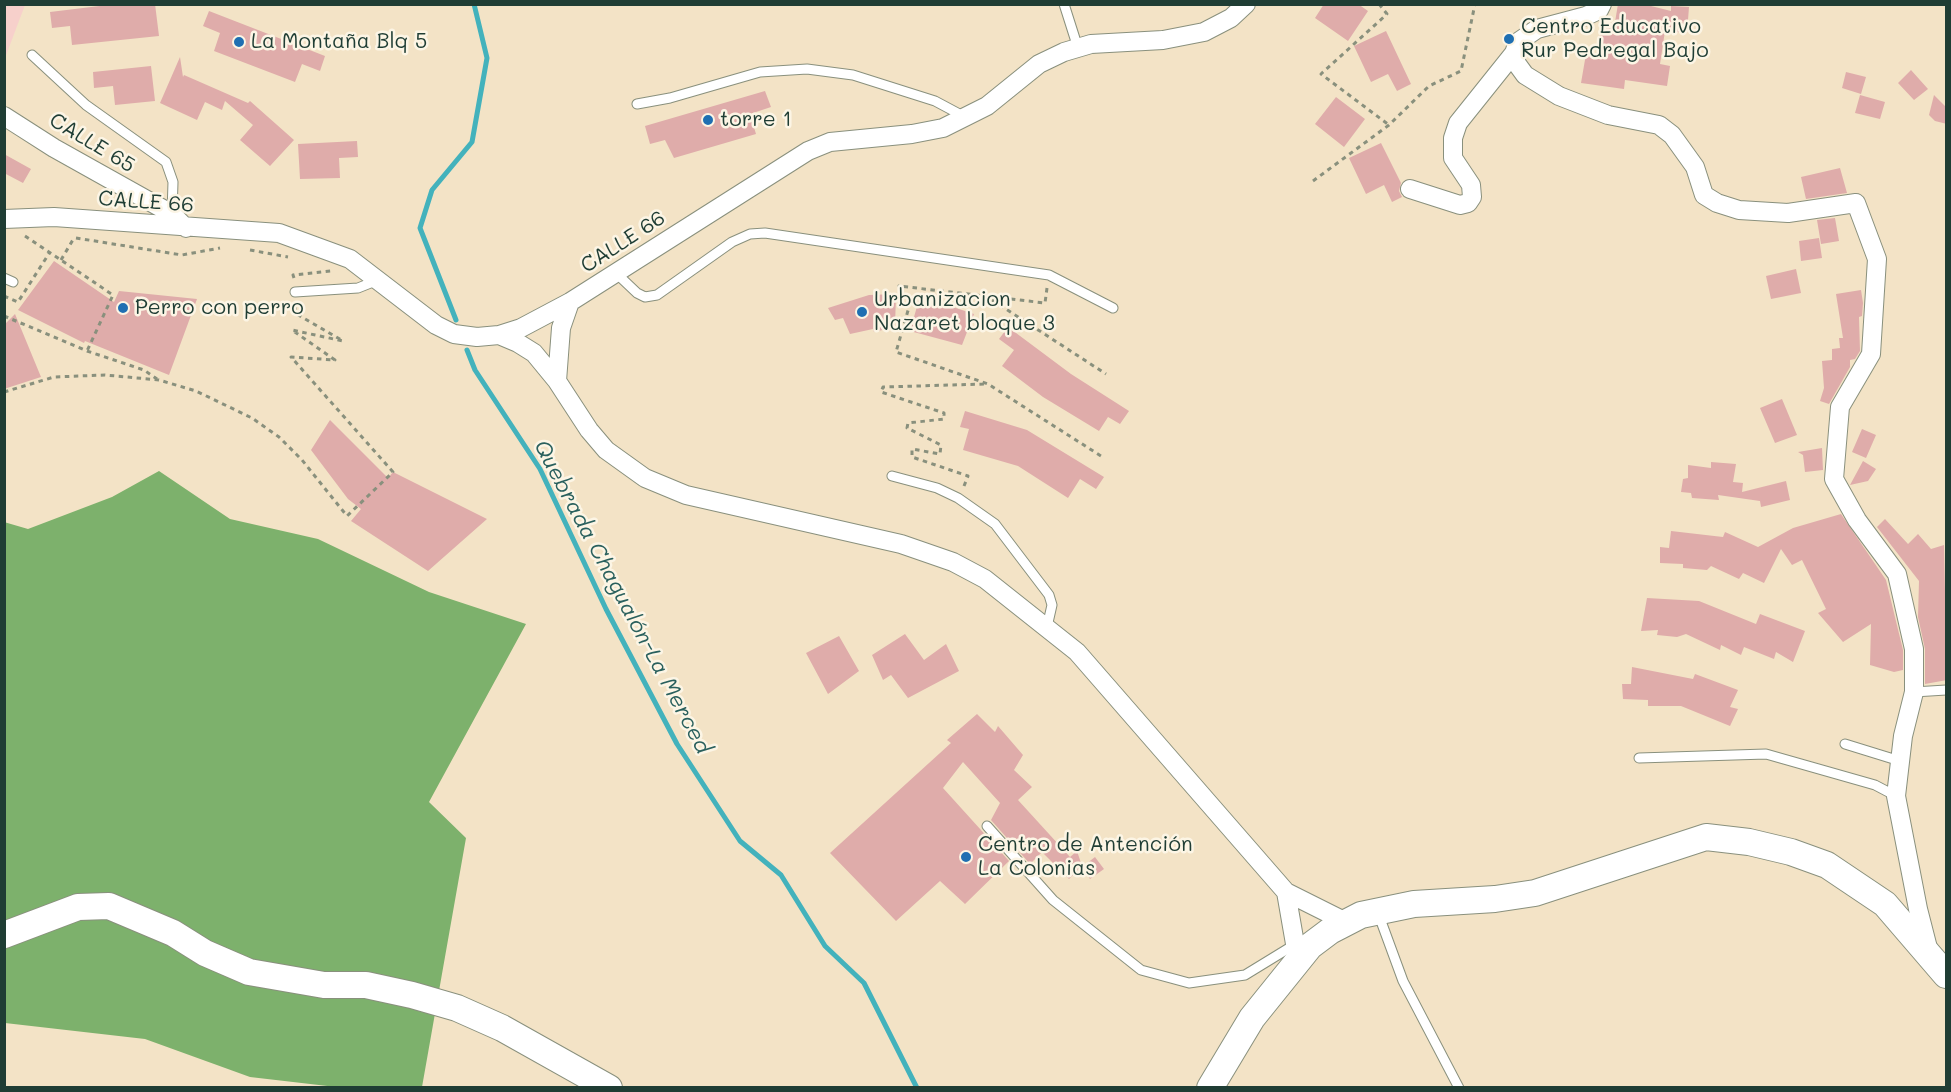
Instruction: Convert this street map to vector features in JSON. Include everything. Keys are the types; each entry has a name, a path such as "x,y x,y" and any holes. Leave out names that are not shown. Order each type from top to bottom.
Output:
{"main road":[{"path":"1210,1088 1252,1018 1296,953 1346,922 1377,910 1414,904 1495,899 1535,893 1706,837 1749,842 1791,852 1827,865 1886,904 1939,966"},
{"path":"4,935 78,907 108,906 173,933 205,953 249,972 288,980 366,986 412,994 457,1008 502,1028 609,1088"}],"street":[{"name":"CALLE 66","path":"4,219 54,217 279,233 350,259 436,325 454,334 477,337 499,335 521,328 570,302 808,151 830,142 912,134 943,128 1006,93 1039,64 1078,48 1091,44 1163,40 1204,32 1231,18 1246,4"},
{"path":"1410,189 1460,206 1468,203 1472,197 1471,185 1453,158 1453,138 1458,123 1514,53 1518,42 1537,29 1586,16 1599,10 1602,4"},
{"path":"1514,53 1517,64 1525,75 1559,96 1608,116 1659,125 1672,135 1695,167 1704,195 1718,203 1739,210 1788,213 1856,203 1877,260 1871,354 1840,407 1834,479 1857,520 1897,574 1914,649 1914,692 1900,761 1896,796 1918,909 1939,966"},
{"name":"CALLE 65","path":"4,116 54,148 172,214 186,228"},
{"path":"557,381 561,328 570,302"},
{"path":"499,335 534,353 606,450 645,478 686,495 901,544 953,562 985,579 1077,652 1286,892 1346,922"},
{"path":"1286,892 1296,953"}],"lane":[{"path":"1064,4 1078,48"},
{"path":"32,55 86,105 166,162 173,182 172,214"},
{"path":"637,104 670,98 760,72 807,69 853,75 935,101 965,117"},
{"path":"616,274 637,293 645,297 657,295 732,242 750,234 765,233 1048,274 1113,308"},
{"path":"295,292 358,288 378,280"},
{"path":"892,476 937,488 958,498 995,524 1044,584 1052,605 1047,627"},
{"path":"1914,692 1947,690"},
{"path":"1845,744 1900,761"},
{"path":"1639,758 1766,754 1875,785 1896,796"},
{"path":"987,826 1053,900 1141,970 1189,983 1245,975 1296,953"},
{"path":"1377,910 1403,981 1459,1088"}],"path":[{"path":"1379,4 1387,14 1321,74 1389,125"},
{"path":"1313,181 1389,125 1429,86 1461,70 1475,4"},
{"path":"23,234 113,295 87,351"},
{"path":"64,236 182,255 227,246"},
{"path":"61,260 74,238"},
{"path":"239,248 297,259"},
{"path":"4,296 18,302 50,252"},
{"path":"4,392 54,377 124,375 159,380 225,403 279,437 302,460 347,516 393,472 291,357 335,360 292,330 343,340 295,313 293,275 335,271"},
{"path":"1048,274 1045,303 992,299 899,286 909,307 896,352 988,384 1101,456"},
{"path":"992,299 1106,374"},
{"path":"4,316 87,351 144,370 159,380"},
{"path":"958,498 968,476 912,457 912,449 940,454 941,445 907,428 908,423 944,419 944,413 881,392 883,387 988,384"}],"shaded area":[{"path":"4,5 25,5 5,58"}],"green space":[{"path":"159,471 230,519 318,539 429,592 526,624 429,802 466,838 422,1087 336,1087 250,1077 145,1039 5,1023 4,522 28,529 112,497"}],"building":[{"path":"116,4 155,4 159,36 72,45 70,26 52,28 50,12"},
{"path":"1324,4 1358,4 1368,11 1348,41 1315,18"},
{"path":"1618,4 1643,4 1671,11 1671,6 1689,7 1687,33 1665,31 1660,64 1670,66 1667,86 1625,80 1624,89 1581,83 1586,54 1597,56 1601,26 1614,28"},
{"path":"209,11 325,56 320,71 302,64 295,82 214,51 220,33 203,26"},
{"path":"1386,31 1411,84 1397,91 1388,74 1371,82 1354,46"},
{"path":"180,57 183,77 184,75 248,103 250,101 294,140 270,166 240,140 253,125 225,101 222,110 205,102 197,120 160,103"},
{"path":"151,66 155,101 115,105 113,86 94,88 93,72"},
{"path":"1911,70 1928,89 1914,100 1898,83"},
{"path":"1846,72 1866,77 1861,94 1842,88"},
{"name":"torre 1","path":"765,91 771,107 750,114 756,134 674,158 665,140 650,144 645,126"},
{"path":"1860,95 1885,102 1880,119 1855,113"},
{"path":"1934,95 1947,108 1947,124 1935,121 1929,115"},
{"path":"1336,97 1365,119 1344,147 1315,124"},
{"path":"357,141 358,157 339,158 340,178 300,179 298,144"},
{"path":"1381,143 1401,183 1399,191 1402,197 1392,202 1384,185 1366,194 1349,158"},
{"path":"4,154 31,169 23,183 4,173"},
{"path":"1840,168 1847,193 1806,199 1801,177"},
{"path":"1835,218 1839,241 1821,244 1817,220"},
{"path":"1819,238 1822,258 1801,261 1799,241"},
{"path":"54,261 114,302 119,291 197,299 169,375 85,341 84,343 18,310"},
{"path":"1796,269 1801,293 1771,299 1766,276"},
{"path":"1861,290 1863,303 1862,316 1859,317 1860,351 1855,359 1850,360 1850,367 1829,404 1820,401 1824,388 1822,361 1832,360 1832,349 1840,348 1839,338 1843,338 1836,294"},
{"name":"Urbanizacion Nazaret bloque 3","path":"896,294 895,327 874,332 873,329 850,334 843,318 835,320 828,308 869,295"},
{"path":"920,296 974,314 962,345 910,331"},
{"path":"15,314 41,377 4,389 4,325"},
{"path":"1008,327 1071,374 1129,411 1120,424 1108,417 1099,431 1043,397 1002,366 1014,350 999,339"},
{"path":"1782,399 1797,435 1775,443 1760,408"},
{"path":"965,411 1027,430 1104,477 1096,489 1080,479 1068,498 1018,466 963,450 969,429 960,427"},
{"path":"330,420 388,478 393,472 487,519 428,571 351,521 361,509 348,499 311,450"},
{"path":"1862,429 1876,435 1866,458 1852,452"},
{"path":"1822,448 1823,470 1805,472 1803,455 1798,452"},
{"path":"1863,461 1876,469 1868,481 1850,485"},
{"path":"1711,462 1736,464 1733,482 1743,483 1742,492 1786,481 1790,500 1761,507 1760,501 1718,495 1719,500 1692,498 1691,493 1681,492 1683,479 1688,478 1688,465 1711,468"},
{"path":"1841,514 1886,580 1903,650 1903,670 1894,672 1870,665 1871,624 1843,642 1818,613 1826,609 1802,560 1792,565 1781,549 1764,583 1743,573 1739,579 1711,566 1707,570 1683,568 1683,564 1660,563 1660,547 1669,548 1671,531 1723,537 1725,532 1758,547 1793,528"},
{"path":"1885,519 1908,544 1918,534 1931,549 1944,545 1947,680 1925,684 1925,649 1918,617 1919,581 1877,527"},
{"path":"1647,598 1699,601 1756,624 1760,614 1805,631 1793,662 1776,652 1774,659 1744,647 1741,655 1721,645 1720,650 1686,634 1677,637 1657,635 1658,630 1641,631"},
{"path":"905,634 924,660 946,644 959,671 908,698 891,675 883,680 872,655"},
{"path":"839,636 859,671 828,694 806,653"},
{"path":"1632,667 1693,679 1695,674 1738,690 1730,707 1738,709 1730,726 1681,706 1648,706 1648,700 1623,699 1622,684 1631,684"},
{"path":"977,714 995,732 998,726 1023,755 1014,770 1032,787 1018,800 1070,857 1077,851 1082,866 1069,879 1042,852 1030,864 991,820 1000,803 963,762 943,788 1009,861 965,904 940,881 896,921 830,853 951,743 947,740"},
{"path":"1095,857 1104,869 1090,879 1082,867"}],"waterway":[{"name":"Quebrada Chagualón-La Merced","path":"456,320 420,228 432,190 472,142 487,58 474,4"},
{"name":"Quebrada Chagualón-La Merced","path":"467,350 475,370 540,469 606,609 677,744 740,841 781,875 825,946 864,983 917,1088"}],"place":[{"name":"Centro Educativo Rur Pedregal Bajo","path":"1509,39"},
{"name":"La Montaña Blq 5","path":"239,42"},
{"name":"torre 1","path":"708,120"},
{"name":"Perro con perro","path":"123,308"},
{"name":"Urbanizacion Nazaret bloque 3","path":"862,312"},
{"name":"Centro de Antención La Colonias","path":"966,857"}]}
